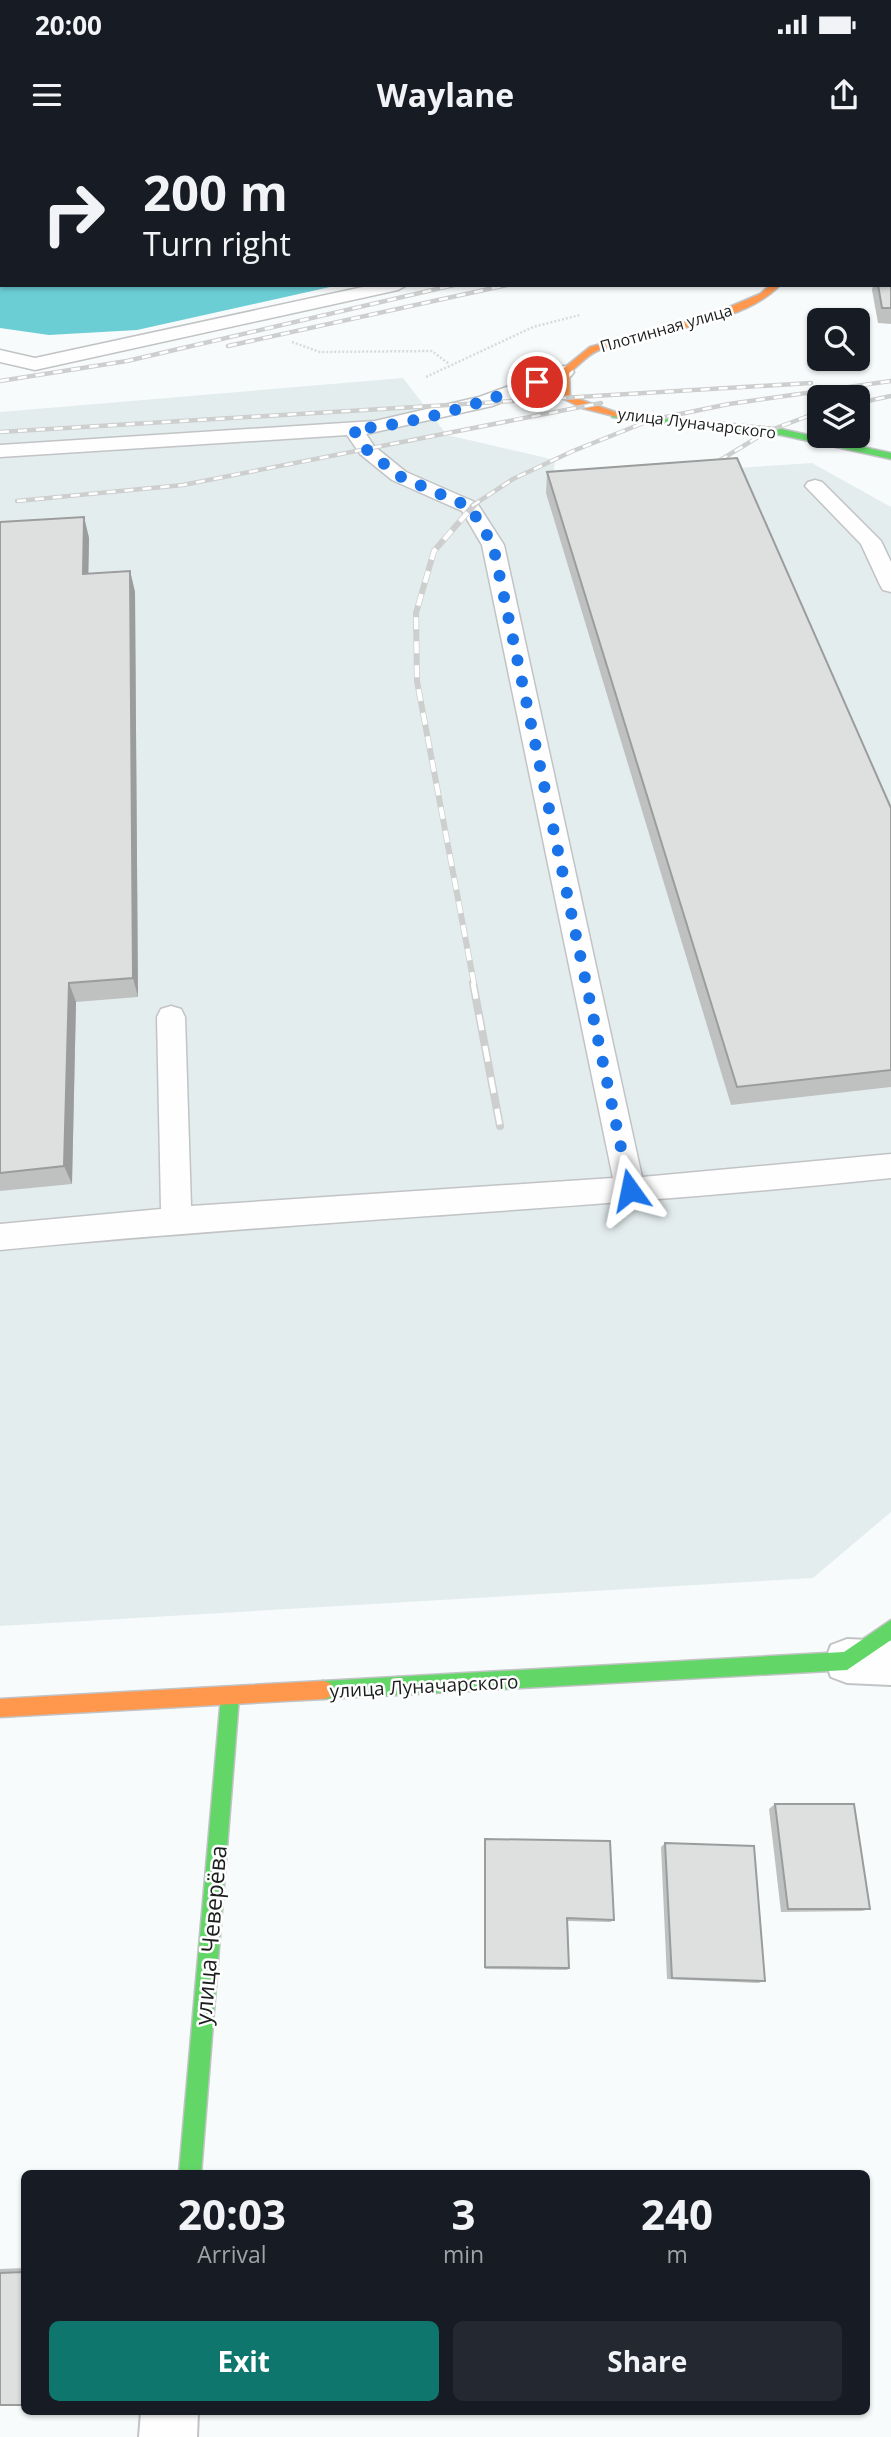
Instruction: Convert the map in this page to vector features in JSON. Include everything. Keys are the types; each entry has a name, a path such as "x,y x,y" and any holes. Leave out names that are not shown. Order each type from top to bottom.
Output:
{"street":[{"name":"Плотинная улица","path":"564,372 593,349 716,316 763,296 774,287"},
{"name":"улица Луначарского","path":"564,372 565,397 582,406 652,421 745,427 891,456"},
{"path":"847,1661 891,1629"},
{"name":"улица Луначарского","path":"0,1709 847,1661 891,1663"},
{"name":"улица Чеверёва","path":"190,2170 230,1697"},
{"path":"168,2437 170,2415"}],"lane":[{"path":"0,356 35,364 389,287"},
{"path":"0,451 375,427 485,401 564,372"},
{"path":"353,429 367,450 399,476 470,507 493,545 630,1190"},
{"path":"815,486 870,541 891,585"},
{"path":"171,1017 176,1220"},
{"path":"0,1237 176,1220 718,1184 891,1167"}],"path":[{"path":"426,377 533,327 582,315"},
{"path":"244,320 258,329 320,352 432,351 450,365"}],"shaded area":[{"path":"403,378 447,435 555,460 553,480 812,463 891,507 891,1512 813,1578 0,1626 0,412"}],"water":[{"path":"0,287 330,287 137,330 49,335 0,328"}],"building":[{"path":"878,287 891,287 891,308 882,308"},
{"path":"737,458 891,808 891,1070 737,1087 547,472"},
{"path":"84,517 83,574 130,571 133,978 69,983 64,1166 0,1173 0,522"},
{"path":"775,1804 854,1804 870,1909 788,1909"},
{"path":"485,1839 610,1841 614,1920 567,1918 569,1968 485,1967"},
{"path":"665,1843 754,1846 765,1981 672,1978"},
{"path":"21,2272 21,2405 0,2405 0,2273"}],"railway":[{"path":"0,381 127,361 445,287"},
{"path":"228,346 498,287"},
{"path":"475,504 513,479 573,451 651,420 729,404 891,381"},
{"path":"0,432 811,383"},
{"path":"870,400 891,396"},
{"path":"17,501 183,485 601,403"},
{"path":"704,470 768,431 807,416"},
{"path":"474,984 417,681 416,613 434,551 475,504"},
{"path":"473,983 500,1126"}],"traffic: fast":[{"path":"615,415 781,432 891,456"},
{"path":"323,1690 847,1661 891,1629"},
{"path":"190,2170 230,1697"}],"traffic: slow":[{"path":"615,415 565,397 564,372 593,349 716,316 763,296 774,287"},
{"path":"0,1708 323,1690"}],"route":[{"path":"537,382 485,401 375,427 353,429 367,450 399,476 470,507 493,545 630,1190"}]}
